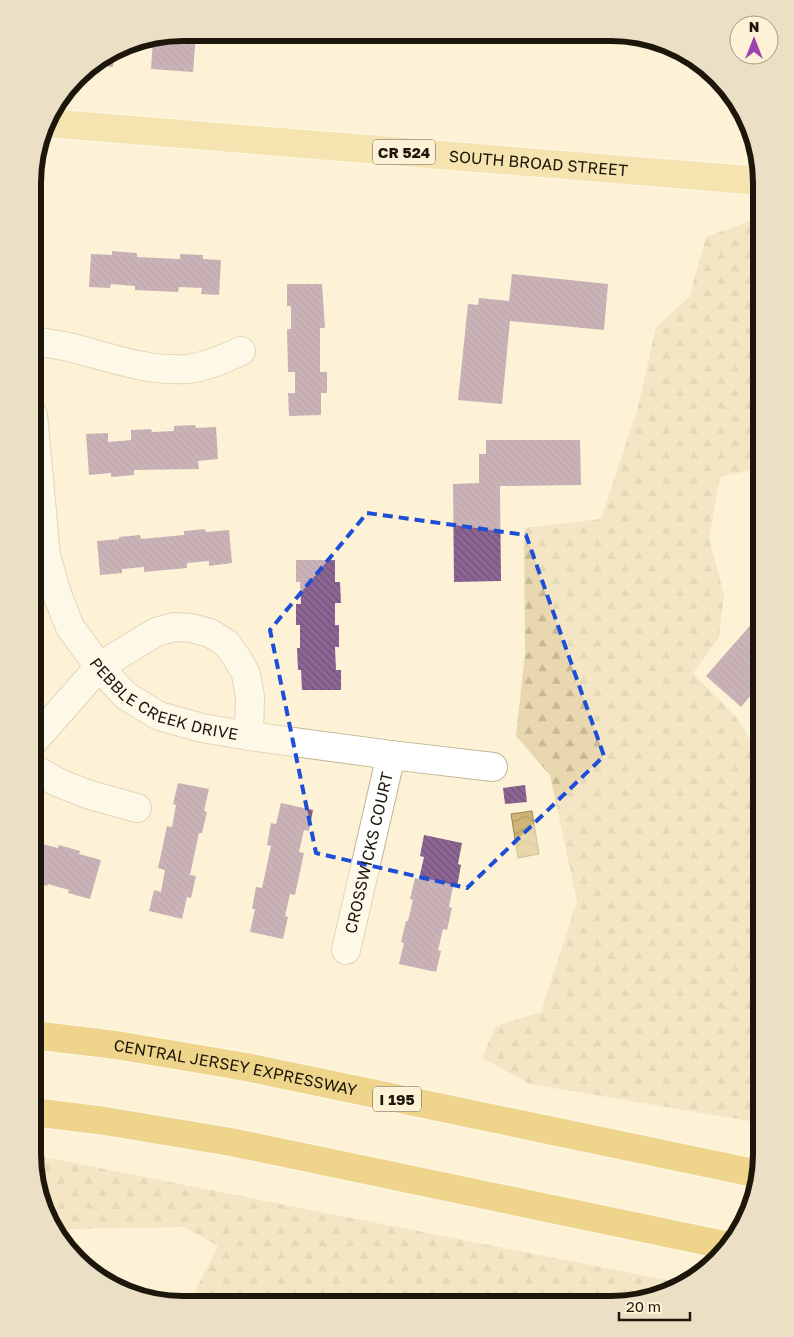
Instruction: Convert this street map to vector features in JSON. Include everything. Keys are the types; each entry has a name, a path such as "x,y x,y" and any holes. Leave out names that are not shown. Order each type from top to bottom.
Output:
{"highway":[{"name":"CENTRAL JERSEY EXPRESSWAY","path":"41,1036 116,1045 246,1067 752,1173"},
{"path":"41,1113 105,1121 231,1142 720,1244"}],"main road":[{"name":"SOUTH BROAD STREET","path":"54,125 753,180"}],"street":[{"path":"41,342 64,346 130,364 159,369 189,369 216,362 242,351"},
{"name":"PEBBLE CREEK DRIVE","path":"41,497 46,555 57,594 70,627 99,667 126,696 159,716 202,728 248,736 391,756 493,767"},
{"path":"41,733 99,667 156,632 174,627 210,632 226,643 246,674 250,697 248,736"},
{"name":"CROSSWICKS COURT","path":"346,950 391,756"},
{"path":"41,773 59,783 90,795 137,808"}],"highlighted area":[{"path":"367,513 526,535 604,756 467,888 316,853 270,630"}],"green space":[{"path":"753,221 753,470 720,477 709,538 724,595 719,638 693,673 735,716 752,743 752,1121 530,1084 482,1058 496,1026 541,1012 577,901 550,775 516,736 525,654 524,528 601,519 638,407 656,327 689,297 706,237"},
{"path":"41,1157 673,1281 638,1293 610,1296 193,1296 218,1246 184,1227 70,1229 65,1231 52,1208 42,1172"}],"water":[{"path":"532,811 539,854 518,858 511,814"}],"building":[{"path":"195,41 193,72 151,69 153,45 165,42"},
{"path":"113,59 113,67 103,66"},
{"path":"112,251 137,253 137,257 180,259 180,254 203,255 203,259 221,260 219,295 201,294 202,288 179,287 178,292 135,290 135,286 111,284 110,288 89,287 91,254 112,255"},
{"path":"512,274 608,284 604,330 510,321 502,404 458,400 468,304 478,305 479,298 509,301"},
{"path":"287,284 322,284 325,328 320,328 320,372 327,372 327,393 321,393 321,415 289,416 288,393 295,393 295,372 288,372 287,329 291,329 291,306 287,306"},
{"path":"195,425 196,428 216,427 218,459 198,461 199,469 134,470 134,475 111,477 111,473 89,475 86,434 108,433 108,442 131,440 131,430 151,429 152,432 174,431 174,426"},
{"path":"486,440 580,440 581,485 500,486 501,581 454,582 453,484 479,483 479,454 486,454"},
{"path":"205,529 206,532 229,530 232,563 209,566 209,561 187,563 187,568 144,572 144,567 122,569 122,573 100,575 97,541 140,535 141,539 184,535 184,531"},
{"path":"296,560 335,560 335,582 340,582 341,603 335,603 335,625 339,625 339,647 335,647 336,670 341,670 341,690 302,690 301,670 298,670 297,648 300,648 300,625 296,625 296,604 301,604 300,582 296,582"},
{"path":"753,623 752,693 741,707 706,676"},
{"path":"178,783 209,789 204,811 207,812 202,833 199,833 190,875 196,876 191,898 187,897 182,919 149,911 154,890 161,892 165,870 158,868 167,826 172,827 176,805 173,804"},
{"path":"525,785 527,802 505,804 503,788"},
{"path":"281,803 313,810 309,831 304,830 299,852 304,853 295,895 290,894 285,916 288,917 283,939 250,932 255,909 252,909 256,887 262,888 271,846 267,845 271,823 276,824"},
{"path":"424,835 462,843 458,864 461,865 457,887 453,886 449,907 452,908 447,930 443,929 438,950 441,951 436,972 399,964 404,943 401,942 413,900 410,899 415,878 419,879 424,857 420,856"},
{"path":"41,844 58,848 59,845 80,851 79,854 101,860 90,899 68,893 69,890 48,884 47,886 41,884"}]}
